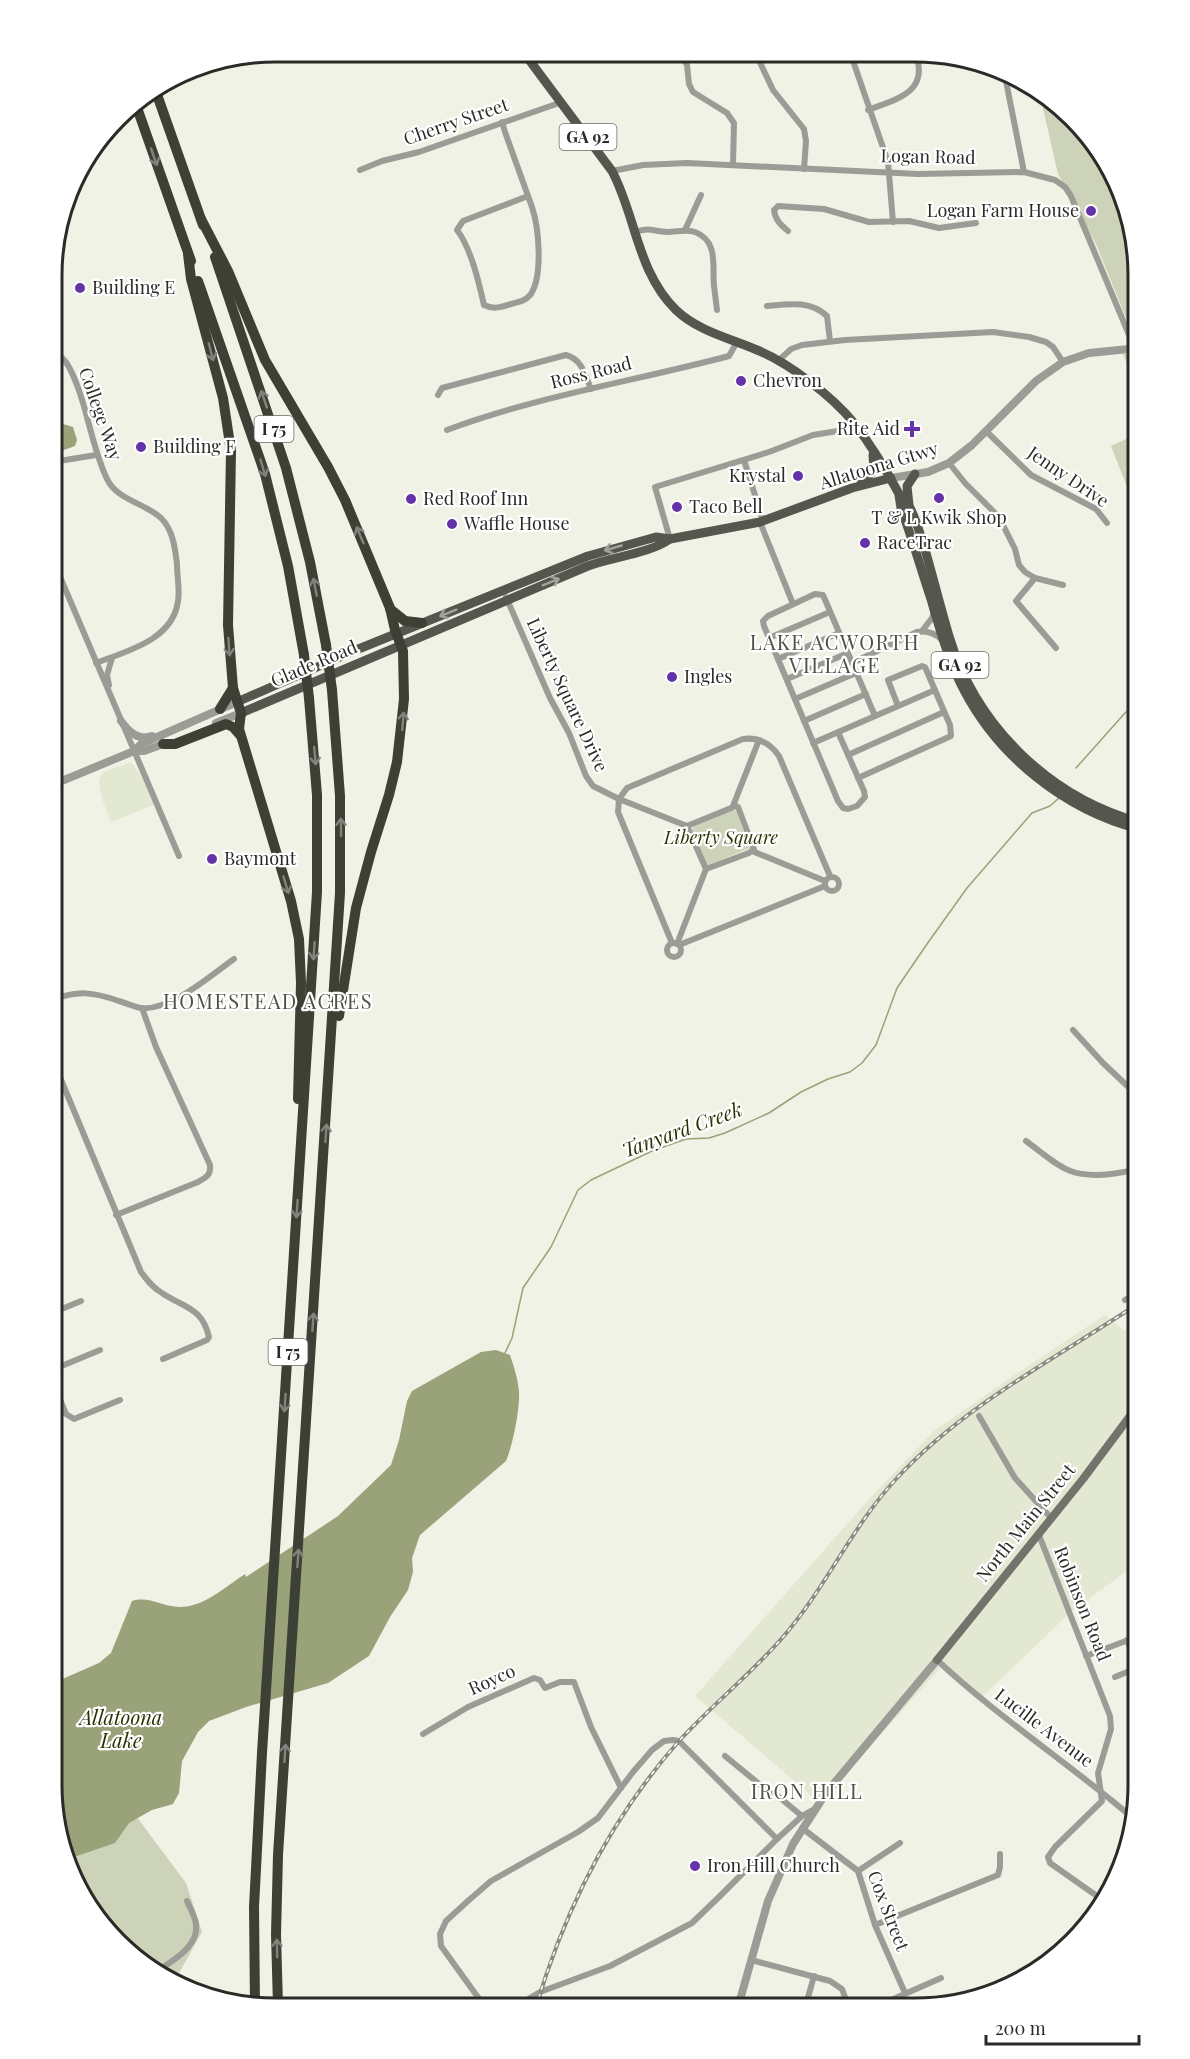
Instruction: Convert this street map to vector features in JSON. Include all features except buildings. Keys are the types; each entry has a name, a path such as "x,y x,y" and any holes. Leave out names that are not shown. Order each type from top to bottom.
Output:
{"highway":[{"name":"I 75","path":"158,96 286,468 310,561 326,645 332,690 339,785 341,850 331,1053 278,1855 276,1934 278,1998"},
{"name":"I 75","path":"138,111 265,474 288,566 304,655 316,777 317,882 256,1854 255,1997"},
{"path":"201,219 228,271 265,360 345,500 390,608 403,651 404,699 394,779 356,908 331,1053"},
{"path":"188,254 191,279 223,398 231,451 228,605 232,688 239,707 240,735 291,901 299,939 301,971 297,1114 300,1168"},
{"path":"390,608 405,621 422,623"},
{"path":"214,711 232,688"},
{"path":"163,744 175,744 226,724 233,727 240,735"}],"main road":[{"name":"GA 92","path":"532,62 612,171 652,279 676,309 689,321 778,361 817,389 853,423 870,447 899,494 909,505 950,639 969,684 984,710 1002,734 1038,774 1090,807 1128,819"},
{"path":"856,487 866,481 874,470 870,447"},
{"path":"909,505 907,486 915,474"},
{"name":"Allatoona Gtwy","path":"670,539 762,522 856,487 891,478"},
{"name":"GA 92","path":"899,494 901,508 945,644"},
{"path":"398,639 422,623 588,556 656,537 670,539"},
{"path":"398,639 508,600 603,560 660,547 670,539"},
{"name":"Glade Road","path":"239,707 256,693 398,639"},
{"name":"Glade Road","path":"239,707 398,639"},
{"path":"945,644 964,690 984,722 1008,751 1038,774"},
{"path":"1090,807 1110,820 1128,826"},
{"name":"North Main Street","path":"937,1660 1052,1519 1128,1419"}],"street":[{"path":"685,62 689,84 696,95 726,113 734,123 733,165"},
{"path":"760,62 773,90 804,129 806,141 804,169"},
{"path":"853,62 889,171 893,222"},
{"path":"868,110 899,98 913,88 918,80 917,62"},
{"path":"1006,83 1024,172"},
{"name":"Cherry Street","path":"360,170 562,102"},
{"path":"502,122 528,196 537,222 539,238 533,289 524,300 495,309 484,306 479,283 457,230 463,221 528,196"},
{"name":"Logan Road","path":"612,171 671,163 918,174 1024,172 1055,180 1065,187 1071,196 1128,332"},
{"path":"686,230 701,195"},
{"path":"788,231 776,217 774,210 778,206 824,209 869,222 909,221 939,228 975,223"},
{"path":"635,232 650,228 665,232 686,230 700,234 710,245 713,255 717,310"},
{"path":"767,306 810,305 821,310 827,316 830,341"},
{"path":"778,361 796,346 830,341 993,332 1046,342 1053,347 1063,362"},
{"name":"Ross Road","path":"447,430 474,420 591,388 729,356 737,342"},
{"name":"Allatoona Gtwy","path":"891,478 915,474 949,463 968,450 1036,381 1063,362 1089,353 1128,350"},
{"path":"438,395 442,388 566,355 580,363 591,388"},
{"name":"College Way","path":"62,359 69,365 78,389 96,455 108,482 121,496 150,509 164,520 172,535 177,563 178,600 174,615 158,636 145,644 96,663"},
{"path":"670,539 655,487 744,460 813,435 838,431 853,423"},
{"name":"Jenny Drive","path":"986,431 1031,474 1096,509 1107,523"},
{"path":"62,461 96,455"},
{"path":"84,457 103,469"},
{"path":"744,460 762,522 793,604"},
{"path":"949,463 965,483 999,517 1024,572 1035,578 1063,585"},
{"path":"1035,578 1016,601 1056,648"},
{"path":"62,582 179,856"},
{"name":"Liberty Square Drive","path":"500,592 508,600 550,698 578,753 585,776 593,786 620,799 627,788 744,739 759,740"},
{"path":"838,732 865,798 857,806 848,809 843,808 838,801 769,638 763,621 768,616 816,594 822,595 875,716"},
{"path":"922,631 932,618 934,610"},
{"path":"769,638 830,612"},
{"path":"852,663 913,633 922,631 937,636 945,644"},
{"path":"778,659 839,633"},
{"path":"787,679 848,652"},
{"path":"112,657 106,675 112,701"},
{"path":"858,778 951,736 952,732 925,667 922,666 888,680 898,706"},
{"path":"795,699 856,673"},
{"path":"813,743 935,690"},
{"path":"804,721 866,694"},
{"path":"120,721 132,733 144,738 214,711 239,707"},
{"path":"134,751 144,751 163,744 239,707"},
{"path":"62,781 134,751 141,744 214,711"},
{"path":"848,754 944,712"},
{"path":"733,806 759,740 770,745 779,756 827,881"},
{"path":"620,799 687,826 706,869 676,944 618,812 620,799"},
{"path":"687,826 733,806 738,807 754,846 752,852"},
{"path":"706,869 752,852 827,881"},
{"path":"676,944 827,881"},
{"path":"62,996 82,992 105,996 142,1008 156,1006 180,996 234,959"},
{"path":"116,1215 198,1182 207,1177 210,1171 210,1165 156,1047 142,1008"},
{"path":"1073,1030 1103,1064 1128,1087"},
{"path":"62,1083 141,1272 162,1293 191,1308 208,1330 207,1340 163,1359"},
{"path":"1026,1141 1065,1170 1079,1175 1128,1170"},
{"path":"62,1309 81,1301"},
{"path":"62,1366 100,1350"},
{"path":"62,1404 66,1414 74,1419 120,1400"},
{"path":"979,1416 1015,1478 1052,1519"},
{"name":"Robinson Road","path":"1039,1535 1110,1716 1111,1729 1098,1773 1102,1801 1055,1847 1048,1857 1050,1863 1097,1896"},
{"path":"1086,1656 1127,1640"},
{"path":"740,1998 775,1882 802,1828 937,1660"},
{"name":"Lucille Avenue","path":"937,1660 1011,1724 1099,1789 1127,1813"},
{"path":"1115,1677 1128,1671"},
{"name":"Royco","path":"423,1734 468,1707 534,1678 540,1680 545,1688 560,1682 574,1682 591,1726 621,1788"},
{"path":"479,1998 441,1946 440,1934 446,1921 492,1881 578,1832 598,1818 652,1750 664,1741 673,1740 685,1746 777,1839"},
{"path":"725,1756 802,1816"},
{"path":"530,1998 540,1992 610,1966 692,1923 777,1839 802,1816 815,1809"},
{"name":"Cox Street","path":"802,1828 858,1871 875,1925 905,1993"},
{"path":"858,1871 900,1843"},
{"path":"875,1925 998,1875 1000,1854"},
{"path":"164,1967 177,1958 190,1944 195,1934 197,1926 195,1917 187,1901"},
{"path":"751,1960 837,1984 845,1998"},
{"path":"808,1998 814,1976"},
{"path":"894,1998 941,1978"}],"shaded area":[{"path":"131,762 142,778 154,805 111,822 101,796 99,781 101,775"},
{"path":"1105,1315 1128,1333 1128,1570 1070,1613 982,1697 942,1666 820,1803 695,1696 871,1497 934,1431"}],"green space":[{"path":"1042,103 1076,134 1093,156 1112,193 1127,247 1128,323 1096,244 1058,174"},
{"path":"1123,354 1128,354 1128,367"},
{"path":"1128,438 1128,489 1111,446"},
{"name":"Liberty Square","path":"732,810 736,811 750,848 709,865 706,864 692,830 693,827"},
{"path":"136,1816 186,1883 202,1932 179,1974 156,1962 114,1925 90,1891 72,1851"}],"water":[{"path":"62,424 73,427 77,440 75,446 62,451"},
{"name":"Allatoona Lake","path":"496,1350 510,1355 517,1378 519,1392 516,1426 506,1461 420,1535 412,1558 413,1572 408,1590 369,1656 328,1683 246,1707 209,1721 198,1732 182,1761 179,1793 173,1804 152,1810 129,1823 115,1843 74,1857 63,1812 62,1798 62,1679 99,1663 111,1653 132,1601 150,1600 178,1607 196,1604 213,1596 245,1574 246,1577 338,1516 391,1465 407,1401 412,1391 481,1352"}],"waterway":[{"name":"Tanyard Creek","path":"1076,768 1128,710"},
{"name":"Tanyard Creek","path":"505,1353 512,1338 523,1288 551,1247 578,1190 591,1180 652,1151 686,1139 709,1138 725,1133 769,1113 801,1092 828,1079 850,1072 862,1063 876,1045 897,988 967,888 1032,813 1050,806 1060,797"}],"railway":[{"path":"539,1998 576,1900 593,1866 632,1801 679,1741 783,1637 813,1598 866,1516 897,1478 952,1427 982,1405 1128,1310"}],"place":[{"name":"Logan Farm House","path":"1091,211"},
{"name":"Building E","path":"80,288"},
{"name":"Chevron","path":"741,381"},
{"name":"Rite Aid","path":"912,429"},
{"name":"Building F","path":"141,447"},
{"name":"Krystal","path":"798,476"},
{"name":"T & L Kwik Shop","path":"939,498"},
{"name":"Red Roof Inn","path":"411,499"},
{"name":"Taco Bell","path":"677,507"},
{"name":"Waffle House","path":"452,524"},
{"name":"RaceTrac","path":"865,543"},
{"name":"Ingles","path":"672,677"},
{"name":"Baymont","path":"212,859"},
{"name":"Iron Hill Church","path":"695,1866"}],"district":[{"name":"LAKE ACWORTH VILLAGE","path":"835,654"},
{"name":"HOMESTEAD ACRES","path":"268,1002"},
{"name":"IRON HILL","path":"807,1792"}]}
